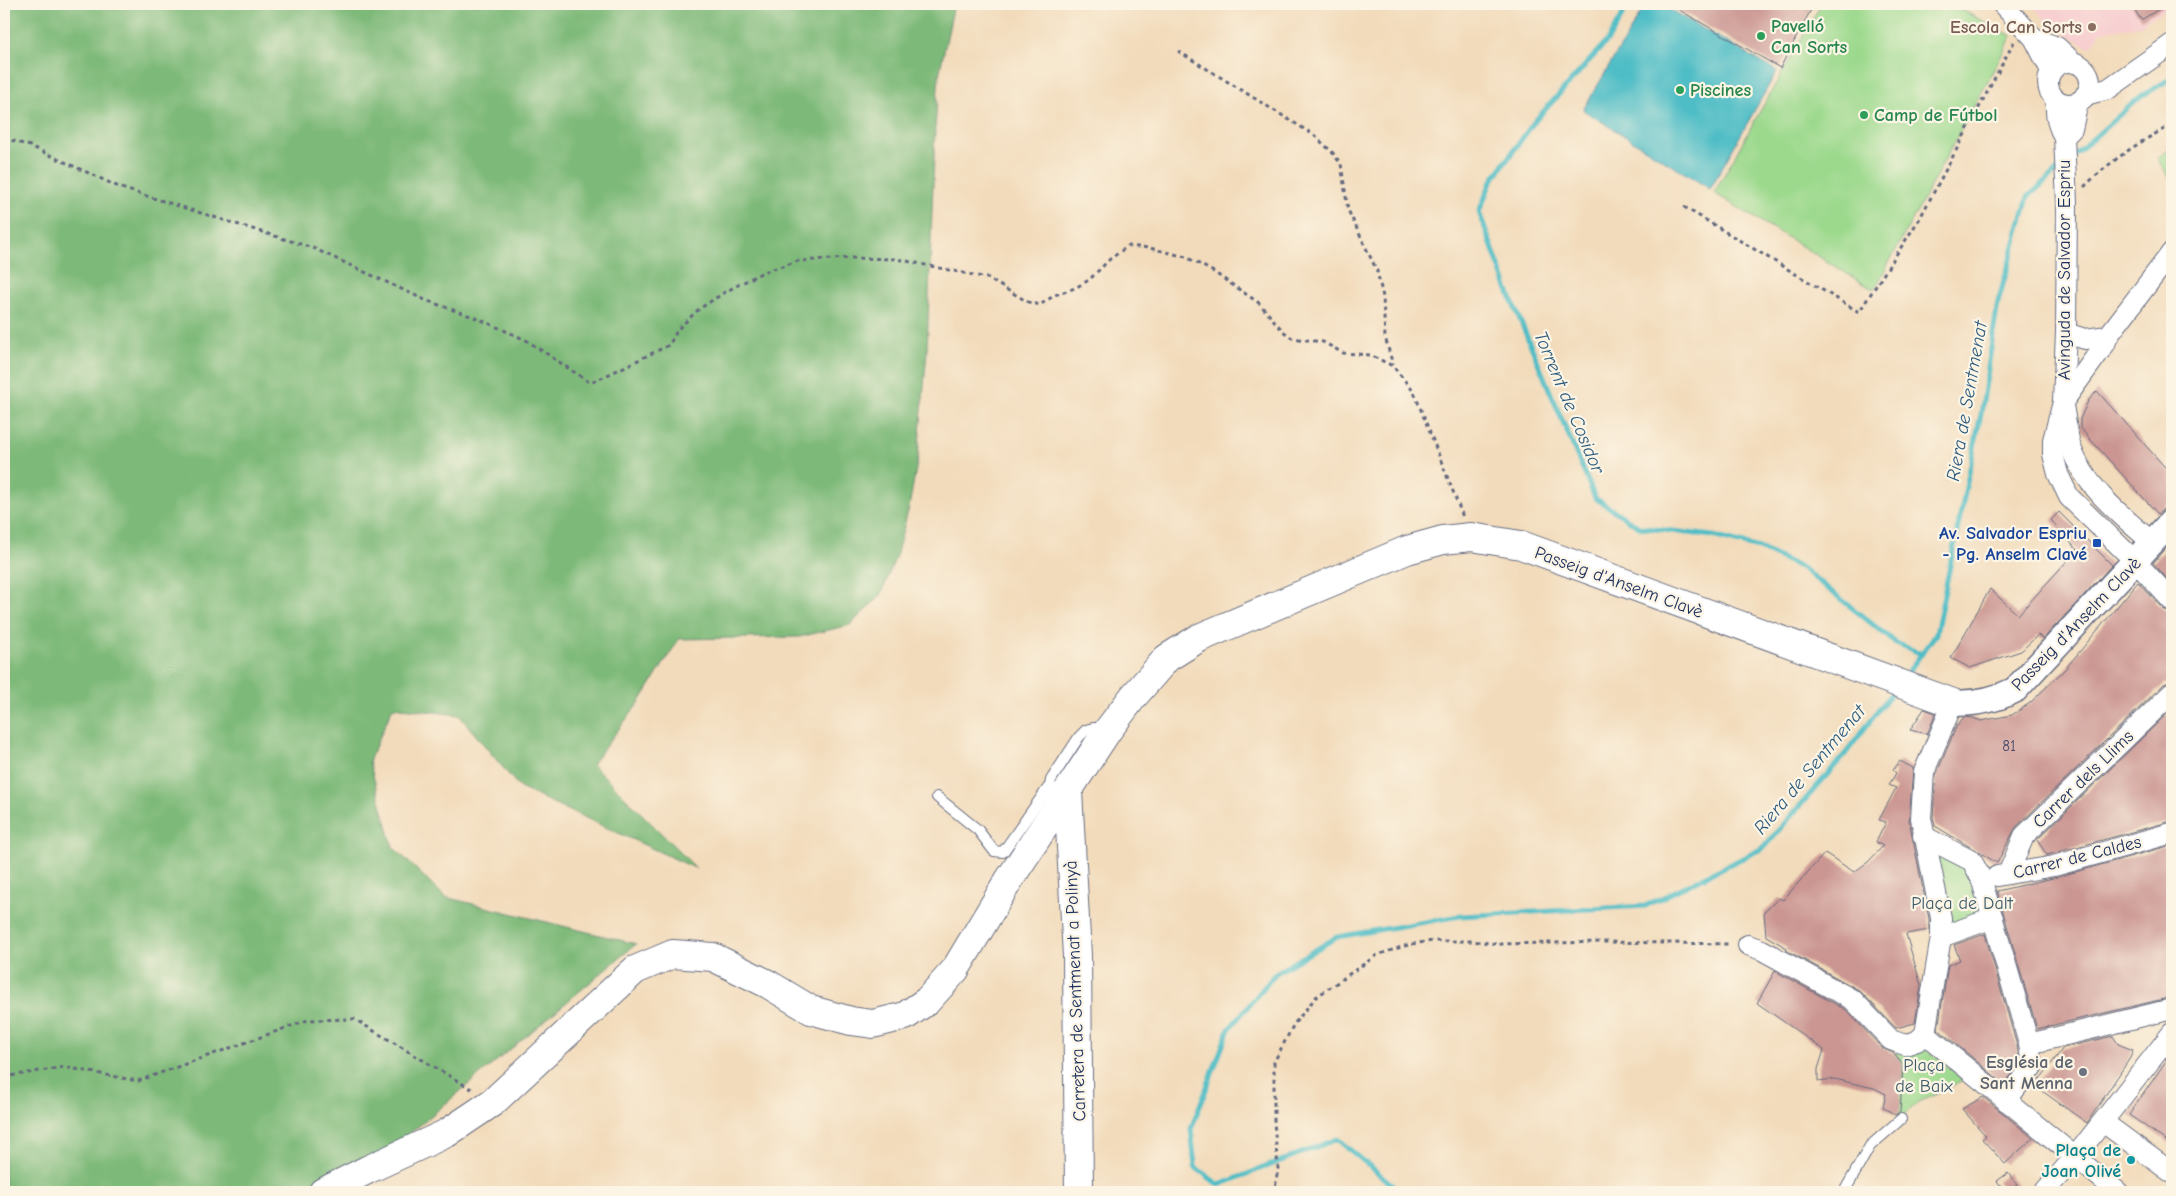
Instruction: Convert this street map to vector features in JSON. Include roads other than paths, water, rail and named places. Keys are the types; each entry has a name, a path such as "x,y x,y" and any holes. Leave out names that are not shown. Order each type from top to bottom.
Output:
{"main road":[{"name":"Passeig d'Anselm Clavè","path":"323,1192 447,1133 493,1102 635,970 673,954 712,957 768,984 811,1010 851,1021 873,1024 904,1016 927,1001 955,970 1058,795 1159,665 1199,638 1407,550 1443,540 1471,537 1521,545 1825,658 1954,703"},
{"name":"Carretera de Sentmenat a Polinyà","path":"1058,795 1077,956 1079,1192"}],"street":[{"path":"2002,4 2028,32 2051,72"},
{"path":"2028,32 2057,47 2074,63 2082,67 2090,81 2082,98"},
{"path":"2074,63 2064,63 2051,72 2048,84 2050,93 2056,100 2071,104 2108,89 2172,44"},
{"name":"Avinguda de Salvador Espriu","path":"2064,137 2072,129 2082,98"},
{"name":"Avinguda de Salvador Espriu","path":"2056,100 2060,130 2064,137 2067,196 2066,333 2062,402 2053,440 2053,454 2058,474 2068,497 2136,562 2172,601"},
{"path":"2062,402 2105,344 2108,336 2172,252"},
{"path":"2066,333 2085,340 2108,336"},
{"name":"Avinguda de Salvador Espriu","path":"2062,402 2071,446 2079,465 2089,481 2130,524 2153,543"},
{"path":"2058,474 2079,465"},
{"name":"Passeig d'Anselm Clavè","path":"1954,703 1984,702 2015,690 2172,522"},
{"name":"Carrer dels Llims","path":"2008,874 2024,836 2172,693"},
{"path":"1925,1034 1942,937 1941,918 1923,836 1921,818 1924,772 1954,703"},
{"name":"Carrer de Caldes","path":"1981,878 2054,866 2172,833"},
{"path":"1923,836 1972,861 1981,878 2028,1044 2032,1067 2006,1101"},
{"path":"1942,937 1993,918"},
{"path":"1748,945 1762,950 1853,1000 1891,1040 1925,1034 2118,1192"},
{"path":"2028,1044 2172,1009"},
{"path":"2044,1192 2075,1157 2172,1033"},
{"path":"2103,1122 2172,1172"}],"lane":[{"path":"937,797 978,830 994,851 1003,852 1058,795"},
{"path":"1844,1192 1870,1146 1901,1119"}],"water":[{"name":"Piscines","path":"1646,4 1660,4 1777,71 1710,189 1583,110"}],"waterway":[{"name":"Torrent de Cosidor","path":"1629,4 1608,40 1534,122 1491,182 1479,212 1512,301 1595,498 1639,527 1713,536 1759,548 1802,568 1896,643 1922,654"},
{"name":"Riera de Sentmenat","path":"2071,158 2141,96 2172,78"},
{"name":"Riera de Sentmenat","path":"1905,676 1936,634 1981,414 1998,302 2028,197 2059,169"},
{"name":"Riera de Sentmenat","path":"1401,1192 1337,1139 1219,1185 1195,1167 1191,1129 1229,1029 1276,973 1337,937 1460,916 1645,906 1763,848 1846,753 1893,691"}],"place":[{"name":"Escola Can Sorts","path":"2092,27"},
{"name":"Pavelló Can Sorts","path":"1761,36"},
{"name":"Piscines","path":"1680,90"},
{"name":"Camp de Fútbol","path":"1864,115"},
{"name":"Av. Salvador Espriu - Pg. Anselm Clavé","path":"2097,543"},
{"name":"Església de Sant Menna","path":"2083,1072"},
{"name":"Plaça de Joan Olivé","path":"2131,1160"}],"park label":[{"name":"Plaça de Dalt","path":"1962,903"},
{"name":"Plaça de Baix","path":"1924,1075"}]}
